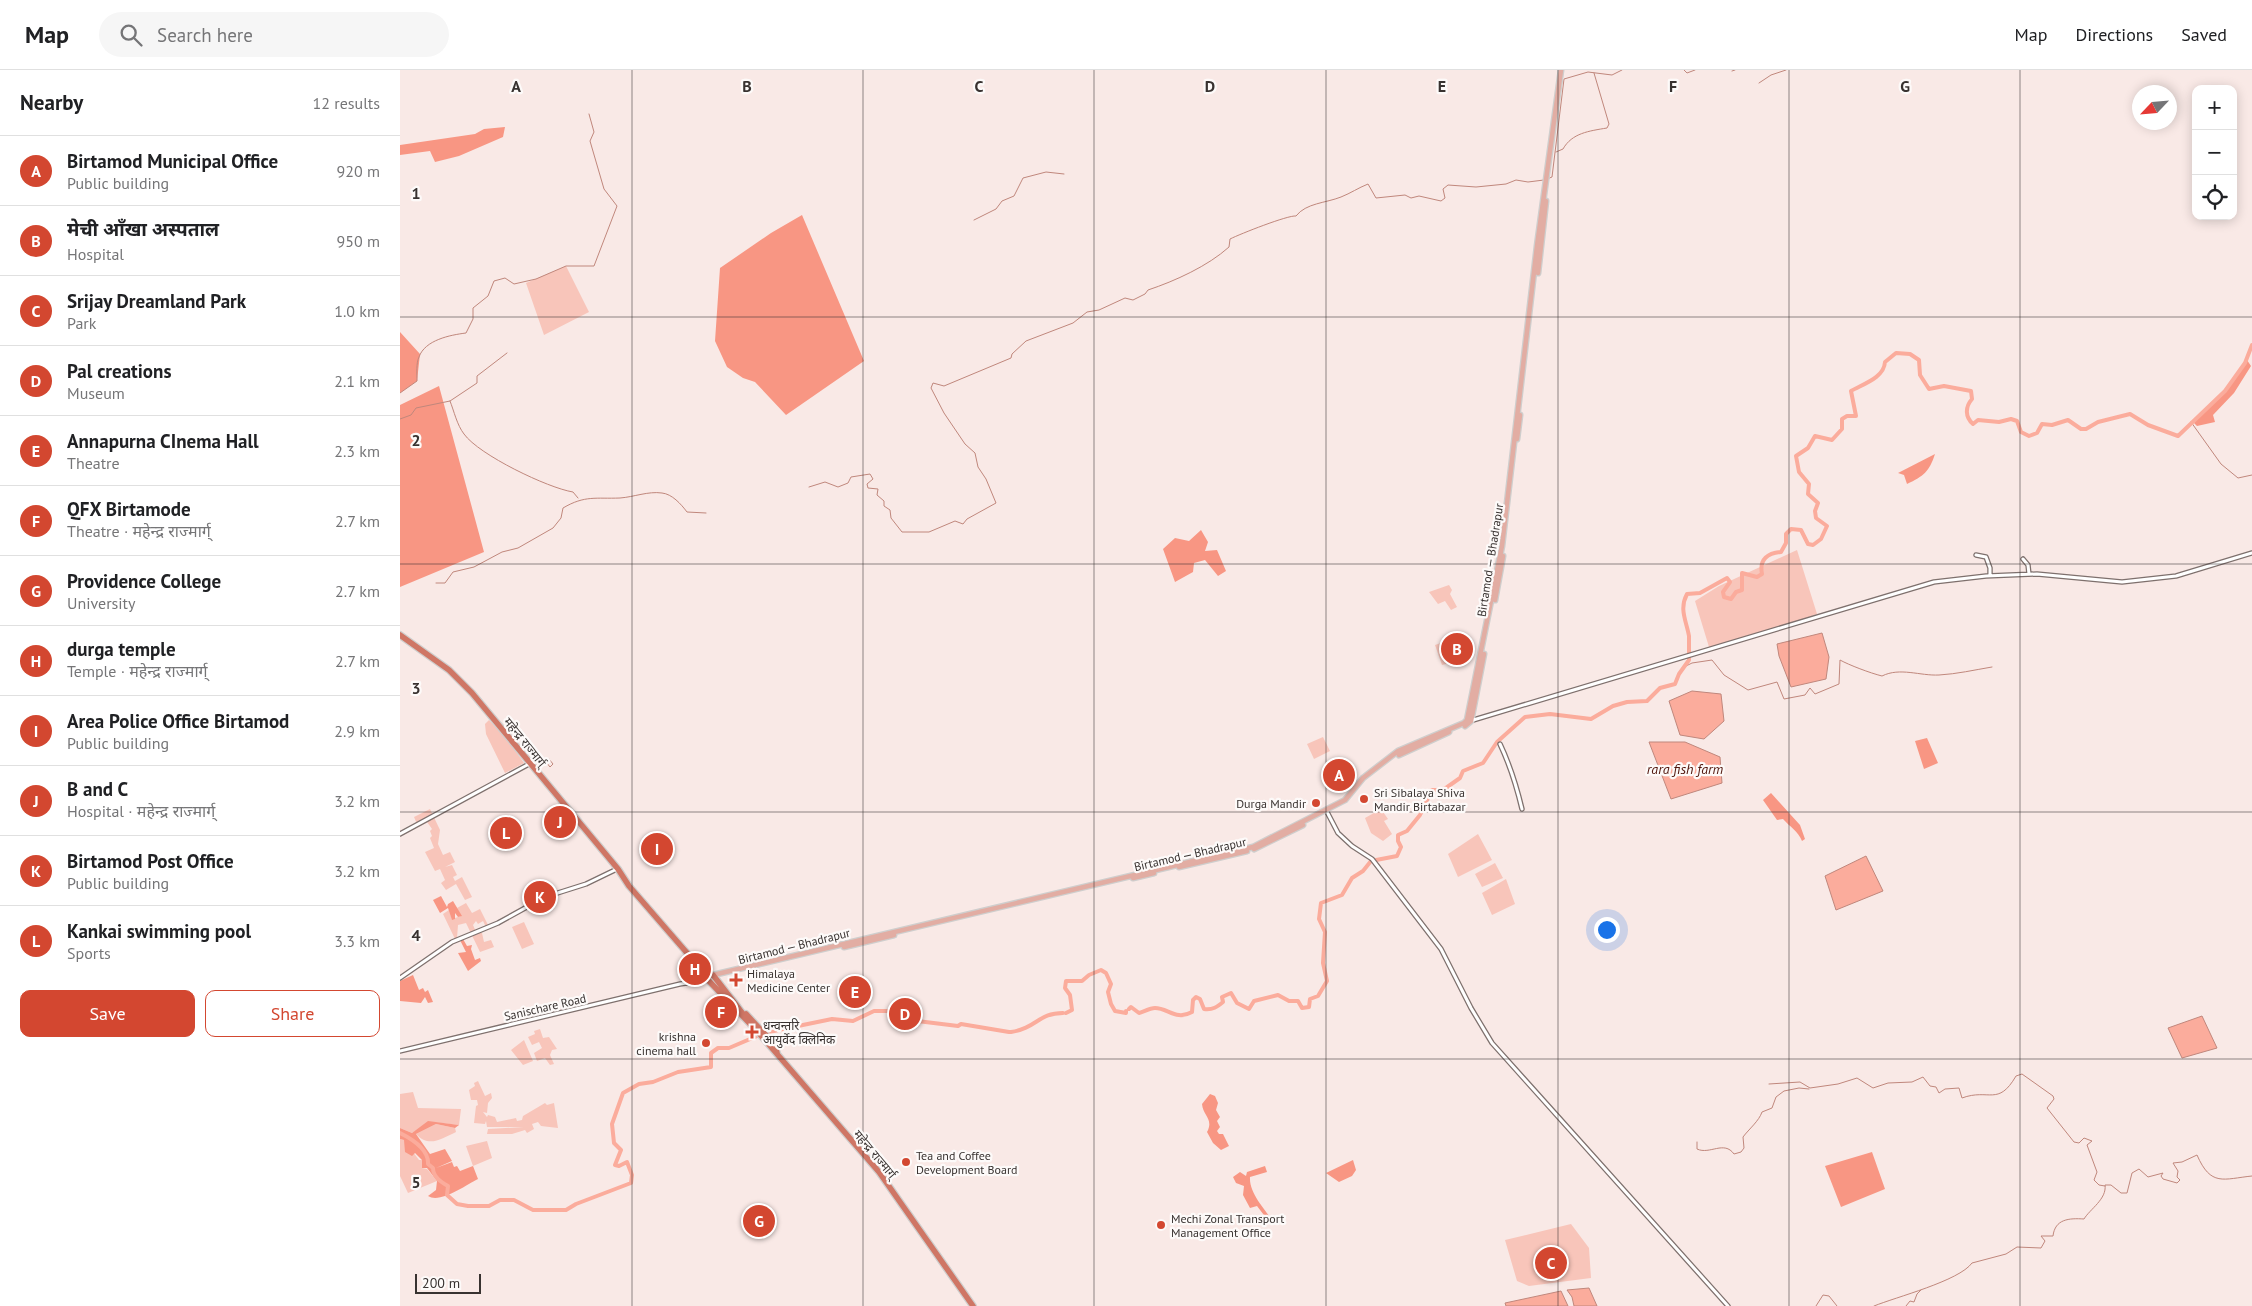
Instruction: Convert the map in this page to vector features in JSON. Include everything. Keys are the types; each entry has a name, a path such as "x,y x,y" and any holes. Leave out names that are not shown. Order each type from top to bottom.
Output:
{"highway":[{"name":"महेन्द्र राज्मार्ग्","path":"403,639 449,670 460,681 702,970 718,984 739,1011"},
{"name":"महेन्द्र राज्मार्ग्","path":"620,872 879,1172 973,1306"},
{"path":"739,1011 757,1024 760,1035"},
{"path":"739,1011 760,1035"}],"main road":[{"name":"Birtamod — Bhadrapur","path":"710,978 1253,846 1327,811 1345,800 1370,772 1409,748 1469,720 1501,563 1521,401 1537,246 1548,179 1561,70"}],"street":[{"path":"1469,720 1934,582 1990,576 2057,574 2092,581 2122,582 2176,576 2252,553"},
{"path":"1976,555 1986,557 1990,568 1990,576"},
{"path":"2023,559 2028,565 2029,574"},
{"path":"1500,744 1509,764 1511,778 1522,809"},
{"path":"400,834 470,794 529,764"},
{"path":"1327,811 1338,833 1352,846 1373,860 1442,950 1471,1008 1492,1043 1728,1306"},
{"path":"400,978 452,942 498,923 545,897 620,872"},
{"name":"Sanischare Road","path":"693,981 710,978"},
{"name":"Sanischare Road","path":"400,1051 710,978"}],"shaded area":[{"path":"505,127 503,137 459,156 435,162 430,151 400,155 400,145 475,134 484,129"},
{"path":"802,215 864,361 786,415 755,382 743,378 727,367 715,341 720,268 771,233"},
{"path":"566,266 589,312 544,335 526,283"},
{"path":"400,332 420,354 417,381 400,393"},
{"path":"2247,360 2251,366 2234,393 2213,415 2215,422 2197,426 2192,421 2227,388"},
{"path":"439,386 484,552 400,587 400,405"},
{"path":"1935,454 1928,469 1922,476 1913,481 1907,484 1904,475 1898,473"},
{"path":"1201,530 1208,542 1205,551 1217,550 1226,571 1218,576 1205,560 1194,563 1193,572 1175,582 1163,549 1175,538 1189,541"},
{"path":"1797,550 1817,614 1758,636 1709,647 1695,601 1719,586"},
{"path":"1449,585 1452,590 1450,594 1457,607 1451,610 1445,601 1438,604 1429,592"},
{"path":"1447,641 1454,662 1442,665 1435,645"},
{"path":"489,720 507,739 524,763 505,773 486,734 485,724"},
{"path":"1323,737 1330,751 1314,759 1307,744"},
{"path":"1927,738 1938,763 1924,769 1915,741"},
{"path":"1771,793 1800,825 1805,839 1802,841 1783,819 1777,820 1763,800"},
{"path":"430,809 440,830 438,844 443,855 450,852 455,862 445,867 452,865 457,875 453,877 455,881 462,877 472,897 465,900 456,884 446,890 441,883 445,880 440,869 435,871 425,852 434,848 430,838 432,836 430,831 432,829 425,819 417,824 414,817"},
{"path":"1381,809 1388,819 1384,821 1392,834 1383,841 1371,833 1365,818"},
{"path":"1478,834 1492,860 1458,877 1448,854"},
{"path":"1495,863 1503,878 1482,887 1475,874"},
{"path":"1506,879 1515,904 1492,915 1482,893"},
{"path":"441,896 447,907 453,901 462,916 458,917 455,913 455,919 452,920 448,908 440,913 433,900"},
{"path":"466,903 472,913 480,909 488,925 486,927 483,921 478,924 476,921 473,925 476,932 482,933 484,942 491,940 494,947 480,952 466,923 458,925 457,938 455,939 443,914 449,910 452,919 461,916 457,908"},
{"path":"524,922 534,944 522,949 512,927"},
{"path":"463,939 467,946 472,945 471,949 475,960 480,958 481,961 468,971 458,953 466,952 460,940"},
{"path":"413,975 419,990 423,988 425,992 428,990 433,1002 428,1003 425,997 421,1003 400,1001 400,981"},
{"path":"540,1029 543,1038 549,1037 557,1049 552,1050 550,1055 554,1064 550,1065 545,1058 537,1061 534,1053 542,1048 539,1042 532,1045 528,1037 535,1034 534,1031"},
{"path":"524,1040 533,1061 523,1065 511,1050"},
{"path":"478,1081 485,1096 491,1093 492,1098 488,1103 487,1113 483,1112 487,1117 488,1115 495,1117 497,1122 516,1118 517,1121 522,1120 523,1116 545,1103 547,1105 554,1103 558,1128 541,1126 538,1122 532,1124 534,1129 527,1133 525,1130 512,1134 487,1134 488,1129 524,1127 487,1127 486,1121 485,1124 474,1123 476,1106 478,1105 477,1100 471,1100 469,1090"},
{"path":"413,1092 418,1108 461,1109 459,1125 432,1122 412,1133 400,1128 400,1094"},
{"path":"1210,1094 1215,1096 1218,1103 1216,1110 1220,1117 1217,1121 1220,1127 1217,1131 1219,1134 1223,1134 1229,1146 1221,1150 1213,1143 1207,1132 1209,1121 1202,1104"},
{"path":"428,1121 459,1125 455,1128 436,1124 416,1134 430,1154 445,1149 452,1161 436,1168 452,1162 454,1167 457,1166 460,1171 473,1166 478,1179 453,1193 439,1198 428,1196 436,1190 437,1181 427,1168 422,1168 422,1160 415,1153 412,1156 405,1152 404,1140 400,1139 400,1128 412,1133"},
{"path":"436,1124 455,1128 456,1132 435,1141 426,1141 416,1134"},
{"path":"400,1139 404,1140 419,1160 422,1160 422,1168 427,1169 437,1181 408,1193 400,1176"},
{"path":"487,1141 492,1158 473,1166 466,1146"},
{"path":"1872,1152 1885,1189 1841,1207 1825,1166"},
{"path":"1353,1160 1356,1170 1352,1176 1339,1182 1326,1173"},
{"path":"1265,1166 1267,1172 1250,1177 1250,1183 1258,1200 1272,1220 1270,1223 1257,1206 1250,1208 1243,1195 1244,1186 1236,1183 1233,1177 1240,1172 1246,1176 1247,1172"},
{"path":"1571,1224 1589,1248 1591,1278 1529,1286 1517,1281 1505,1240"}],"water":[{"path":"1822,633 1829,657 1826,679 1791,687 1779,656 1777,644"},
{"name":"rara fish farm","path":"1692,691 1721,694 1724,721 1704,739 1680,735 1669,701"},
{"name":"rara fish farm","path":"1649,742 1685,742 1720,757 1722,783 1671,799"},
{"path":"1866,856 1883,891 1836,910 1825,876"},
{"path":"2202,1016 2217,1048 2182,1058 2168,1028"},
{"path":"1589,1288 1597,1306 1574,1306 1572,1297 1567,1290"},
{"path":"1561,1291 1568,1306 1506,1306 1505,1303"}],"waterway":[{"path":"1547,179 1552,177 1564,79 1588,72 1612,75 1622,70"},
{"path":"1684,70 1687,73 1695,70"},
{"path":"1759,83 1771,75 1786,70"},
{"path":"1556,152 1563,149 1576,136 1607,128 1609,124 1594,73"},
{"path":"400,393 417,381 418,359 427,346 439,339 466,333 473,319 473,308 488,296 494,281 505,278 514,284 536,279 566,266 594,266 617,206 604,189 590,141 594,132 589,114"},
{"path":"974,220 996,209 1002,201 1014,196 1023,178 1046,172 1064,174"},
{"path":"809,487 825,482 838,487 848,483 851,477 870,474 873,479 867,484 868,488 878,489 877,495 884,501 884,506 890,510 891,518 902,532 929,532 955,521 963,524 967,519 996,503 986,479 978,467 975,453 965,444 944,413 931,388 933,383 944,386 1011,358 1012,354 1026,341 1073,323 1087,312 1099,310 1125,298 1133,300 1145,294 1148,290 1201,267 1229,247 1230,239 1253,229 1296,216 1305,208 1341,197 1368,184 1376,198 1405,195 1411,198 1419,196 1441,201 1445,198 1443,189 1448,185 1476,187 1506,184 1516,180 1528,182 1544,180"},
{"path":"1129,1009 1131,1007 1139,1013 1155,1008 1181,1015 1192,1012 1193,1000 1196,997 1200,999 1204,1009 1210,1009 1221,1004 1223,1002 1222,997 1231,993 1237,1003 1249,1009 1254,1001 1278,995 1289,1001 1298,1001 1302,1008 1309,1007 1310,999 1318,996 1327,981 1323,963 1325,932 1319,919 1321,903 1342,895 1352,878 1363,871 1371,861 1397,856 1401,847 1398,835 1407,831 1420,815 1432,790 1443,790 1460,778 1463,771 1483,763 1497,742 1525,717 1550,714 1591,719 1613,706 1627,702 1647,701 1660,688 1675,684 1679,674 1689,660 1689,636 1683,610 1687,594 1700,593 1727,578 1730,582 1723,592 1724,597 1731,599 1736,592 1742,590 1742,573 1757,577 1762,574 1763,561 1768,555 1781,552 1786,543 1786,534 1791,529 1801,530 1808,544 1813,545 1821,539 1827,526 1816,518 1815,511 1818,503 1808,494 1809,484 1799,472 1796,456 1808,448 1815,436 1832,440 1842,429 1842,419 1847,416 1856,416 1851,391 1877,376 1884,368 1885,362 1896,353 1910,354 1919,360 1920,375 1929,389 1944,386 1971,391 1972,399 1968,405 1967,412 1968,418 1973,424 1978,420 1999,422 2011,419 2017,421 2021,432 2029,436 2037,433 2042,424 2052,425 2068,420 2081,429 2086,429 2098,422 2130,414 2148,425 2178,436 2225,391 2245,363 2252,345"},
{"path":"400,419 411,415 416,408 450,401 477,383 477,376 507,353"},
{"path":"450,401 459,426 472,442 498,461 531,477 573,492 578,498"},
{"path":"2191,422 2221,464 2238,478 2252,475"},
{"path":"436,583 445,583 453,572 474,567 502,552 518,548 553,528 561,518 563,508 584,499 620,498 662,493 673,497 687,512 706,513"},
{"path":"1682,668 1692,663 1712,660 1724,675 1748,690 1777,682 1784,699 1805,695 1810,688 1815,694 1839,684 1840,660 1882,676 1896,672 1932,675 1959,673 1992,667"},
{"path":"549,759 553,764 550,767 546,762 549,759"},
{"path":"1066,1013 1072,1010 1070,995 1065,988 1066,981 1082,981 1089,975 1101,970 1106,973 1111,984 1108,992 1115,1011 1126,1013 1126,1011"},
{"path":"400,1133 423,1150 428,1159 428,1164 433,1168 436,1177 448,1186 447,1195 457,1204 489,1206 500,1200 514,1200 533,1210 566,1210 576,1204 631,1183 632,1175 627,1162 619,1166 615,1165 621,1150 614,1143 612,1124 623,1093 639,1084 653,1082 678,1072 711,1067 711,1053 718,1048 729,1048 764,1033 832,1019 853,1021 874,1011 894,1011 898,1018 901,1019 958,1026 961,1024 1009,1032"},
{"path":"1011,1032 1027,1027 1048,1015 1063,1013"},
{"path":"1769,1084 1800,1082 1810,1088 1838,1084 1857,1078 1873,1088 1888,1083 1912,1082 1923,1077 1930,1086 1936,1087 1939,1093 1945,1089 1959,1088 1962,1098 1971,1095 1998,1094 2004,1091 2016,1076 2022,1074 2053,1096 2054,1099 2047,1108 2074,1142 2079,1143 2084,1138 2092,1141 2087,1145 2097,1172 2094,1180 2099,1185 2105,1186"},
{"path":"1697,1142 1697,1149 1726,1148 1734,1154 1741,1152 1744,1148 1743,1137 1762,1112 1772,1108 1776,1097 1784,1091 1799,1088 1809,1089"},
{"path":"1874,1306 1941,1282 1965,1270 1972,1263 2006,1254 2017,1247 2041,1248 2045,1241 2041,1236 2053,1236 2054,1230 2060,1223 2068,1219 2084,1219 2101,1199 2105,1185 2111,1185 2121,1193 2127,1193 2132,1173 2139,1169 2148,1177 2163,1173 2161,1176 2163,1179 2177,1183 2180,1180 2177,1177 2178,1171 2173,1163 2182,1162 2197,1155 2207,1172 2219,1179 2252,1176"},
{"path":"1906,1306 1910,1301 1914,1302 1921,1290"},
{"path":"1816,1306 1823,1295 1829,1296 1837,1306"}],"place":[{"name":"मेची आँखा अस्पताल","path":"1457,649"},
{"name":"Birtamod Municipal Office","path":"1339,775"},
{"name":"Sri Sibalaya Shiva Mandir Birtabazar","path":"1364,799"},
{"name":"Durga Mandir","path":"1316,803"},
{"name":"B and C","path":"560,822"},
{"name":"Kankai swimming pool","path":"506,833"},
{"name":"Area Police Office Birtamod","path":"657,849"},
{"name":"Birtamod Post Office","path":"540,897"},
{"name":"durga temple","path":"695,969"},
{"name":"Himalaya Medicine Center","path":"736,980"},
{"name":"Annapurna CInema Hall","path":"855,992"},
{"name":"QFX Birtamode","path":"721,1012"},
{"name":"Pal creations","path":"905,1014"},
{"name":"धन्वन्तरि आयुर्वेद क्लिनिक","path":"752,1032"},
{"name":"krishna cinema hall","path":"706,1043"},
{"name":"Tea and Coffee Development Board","path":"906,1162"},
{"name":"Providence College","path":"759,1221"},
{"name":"Mechi Zonal Transport Management Office","path":"1161,1225"},
{"name":"Srijay Dreamland Park","path":"1551,1263"}]}
